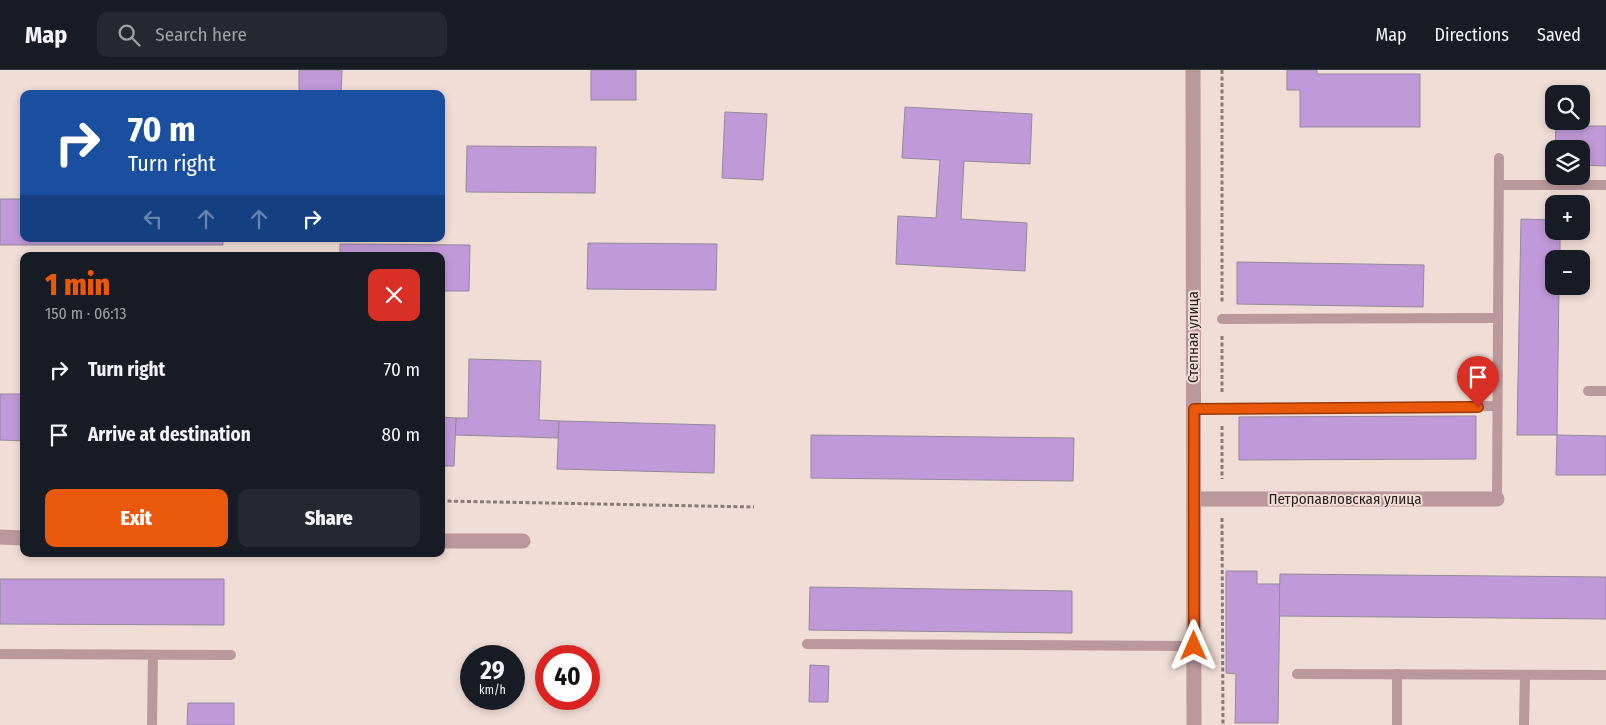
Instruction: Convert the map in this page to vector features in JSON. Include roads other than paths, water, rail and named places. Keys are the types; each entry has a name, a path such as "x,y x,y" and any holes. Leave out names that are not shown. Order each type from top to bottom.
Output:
{"street":[{"name":"Степная улица","path":"1193,70 1194,725"},
{"name":"Петропавловская улица","path":"1194,499 1497,499"},
{"path":"0,537 20,538"},
{"path":"445,541 523,541"}],"lane":[{"path":"1497,499 1499,158"},
{"path":"1499,185 1606,185"},
{"path":"1222,319 1498,318"},
{"path":"1588,391 1606,391"},
{"path":"1194,409 1498,406"},
{"path":"807,644 1194,646"},
{"path":"0,654 231,655"},
{"path":"152,725 153,655"},
{"path":"1297,674 1606,675"},
{"path":"1397,674 1397,725"},
{"path":"1524,725 1525,674"}]}
